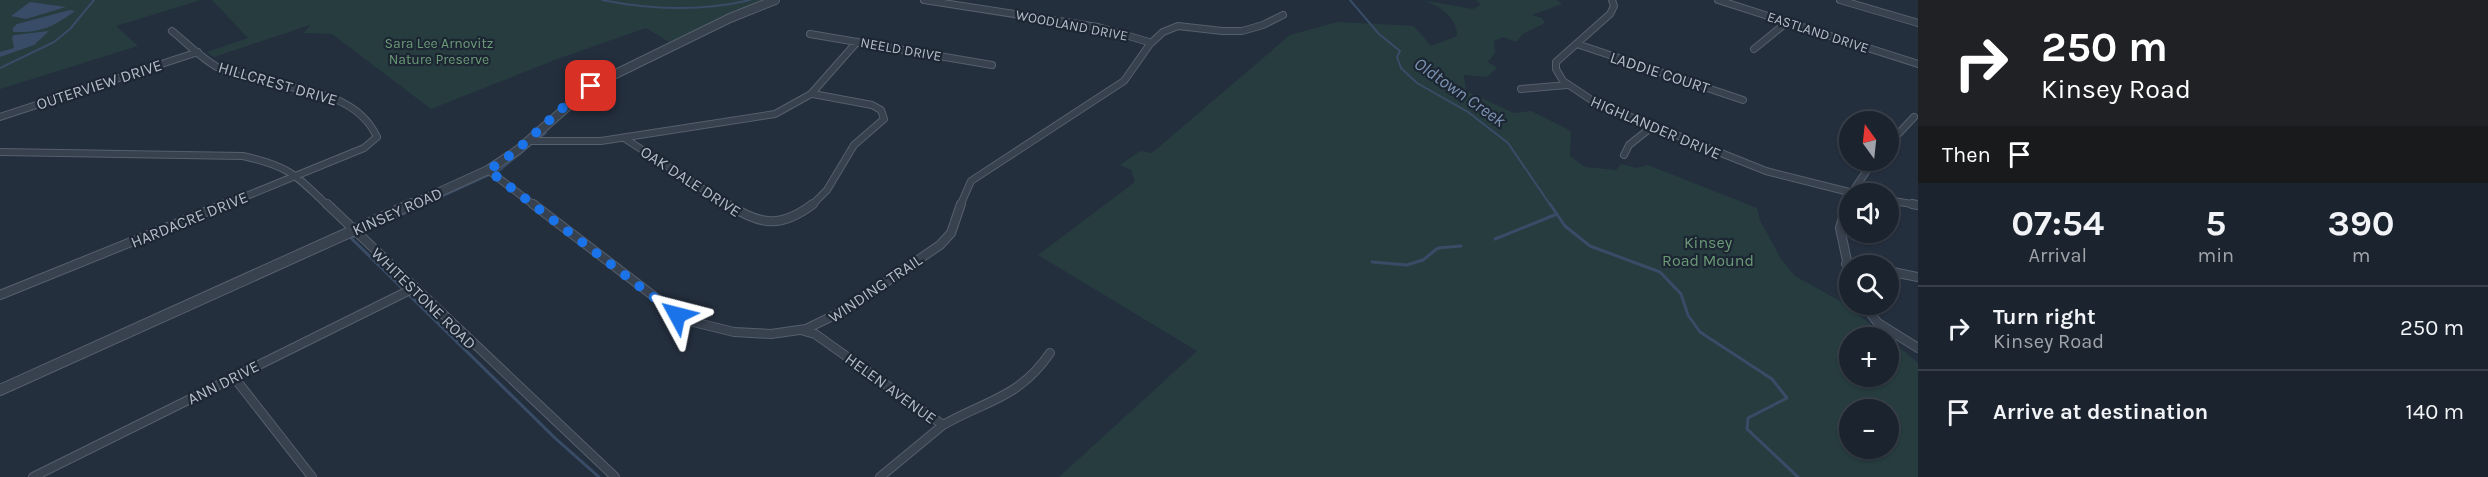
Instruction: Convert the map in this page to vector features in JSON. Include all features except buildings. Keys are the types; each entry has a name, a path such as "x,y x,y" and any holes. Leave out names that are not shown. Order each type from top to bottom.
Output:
{"street":[{"name":"KINSEY ROAD","path":"0,390 488,170 529,141 573,99 606,77 730,18 775,0"},
{"name":"WOODLAND DRIVE","path":"924,0 1108,29 1149,42"},
{"path":"1567,84 1560,77 1556,62 1610,14 1614,6 1612,0"},
{"name":"EASTLAND DRIVE","path":"1718,0 1918,64"},
{"path":"1840,0 1918,23"},
{"path":"1149,42 1173,27 1245,32 1263,27 1283,15"},
{"path":"1754,49 1786,23"},
{"name":"HILLCREST DRIVE","path":"172,31 222,70 345,102 371,124 377,133 376,139"},
{"name":"NEELD DRIVE","path":"810,33 992,65"},
{"path":"529,141 585,142 624,138 775,114 794,107 813,94 857,42"},
{"name":"WINDING TRAIL","path":"488,170 685,320 726,332 799,330 829,320 936,248 953,228 963,192 971,181 1124,81 1137,66 1149,42"},
{"name":"LADDIE COURT","path":"1577,44 1743,100"},
{"name":"OUTERVIEW DRIVE","path":"0,117 198,52"},
{"path":"1521,89 1567,84"},
{"name":"HIGHLANDER DRIVE","path":"1567,84 1596,103 1766,171 1839,191"},
{"name":"OAK DALE DRIVE","path":"624,138 750,219 764,223 780,221 805,209 822,196 851,148 884,119 881,111 872,105 813,94"},
{"path":"1899,133 1914,117"},
{"path":"1624,155 1629,145 1653,126"},
{"name":"HARDACRE DRIVE","path":"0,295 368,146 376,139"},
{"name":"WHITESTONE ROAD","path":"0,152 243,156 275,163 296,175 615,477"},
{"path":"1899,202 1918,205"},
{"path":"1899,273 1918,277"},
{"name":"ANN DRIVE","path":"33,477 414,288"},
{"path":"1872,315 1878,323 1918,348"},
{"name":"HELEN AVENUE","path":"799,330 815,334 943,425 880,477"},
{"path":"943,425 1024,386 1039,371 1050,353"},
{"path":"233,376 312,477"}],"green space":[{"path":"0,0 201,0 116,26 138,46 0,89"},
{"name":"Sara Lee Arnovitz Nature Preserve","path":"212,0 765,0 669,42 646,28 557,59 431,109 332,34 304,33 310,25 214,57 207,52 248,38"},
{"name":"Kinsey Road Mound","path":"1421,0 1473,9 1481,5 1476,0 1557,0 1562,4 1532,15 1542,18 1545,23 1523,34 1516,42 1503,37 1494,41 1495,53 1488,62 1497,68 1487,77 1464,75 1466,91 1514,113 1531,111 1571,131 1570,156 1585,167 1616,170 1621,164 1637,168 1648,165 1757,208 1760,220 1781,259 1795,276 1839,300 1839,315 1859,315 1874,327 1839,327 1839,387 1899,387 1899,347 1918,363 1918,477 1059,477 1197,351 1038,255 1135,182 1131,170 1120,165 1140,151 1152,153 1290,35 1337,22 1414,26 1431,46 1457,36 1454,23 1440,8"}],"water":[{"path":"30,2 66,7 26,19 11,16"},
{"path":"70,10 75,11 46,28 13,32 17,24"},
{"path":"49,31 34,45 0,57 0,52 14,48 12,37 14,35"}],"waterway":[{"path":"0,68 54,42 70,29 94,0"},
{"name":"Oldtown Creek","path":"602,0 658,8 694,8 750,0"},
{"name":"Oldtown Creek","path":"1350,0 1379,34 1400,51 1397,57 1401,68 1417,83 1468,112 1508,143 1551,206"},
{"path":"538,139 546,133"},
{"path":"421,206 500,170 533,143"},
{"path":"402,214 424,204"},
{"name":"Oldtown Creek","path":"1550,204 1557,214"},
{"path":"1495,239 1557,214"},
{"name":"Oldtown Creek","path":"1557,214 1565,226 1590,246 1660,272 1681,294 1688,315 1700,332 1772,379 1787,398 1748,418 1747,429 1798,477"},
{"path":"377,225 351,238 555,438 599,477"},
{"path":"1372,262 1407,265 1423,260 1438,248 1461,246"}],"route":[{"path":"591,86 573,99 526,144 488,170 677,315"}]}
